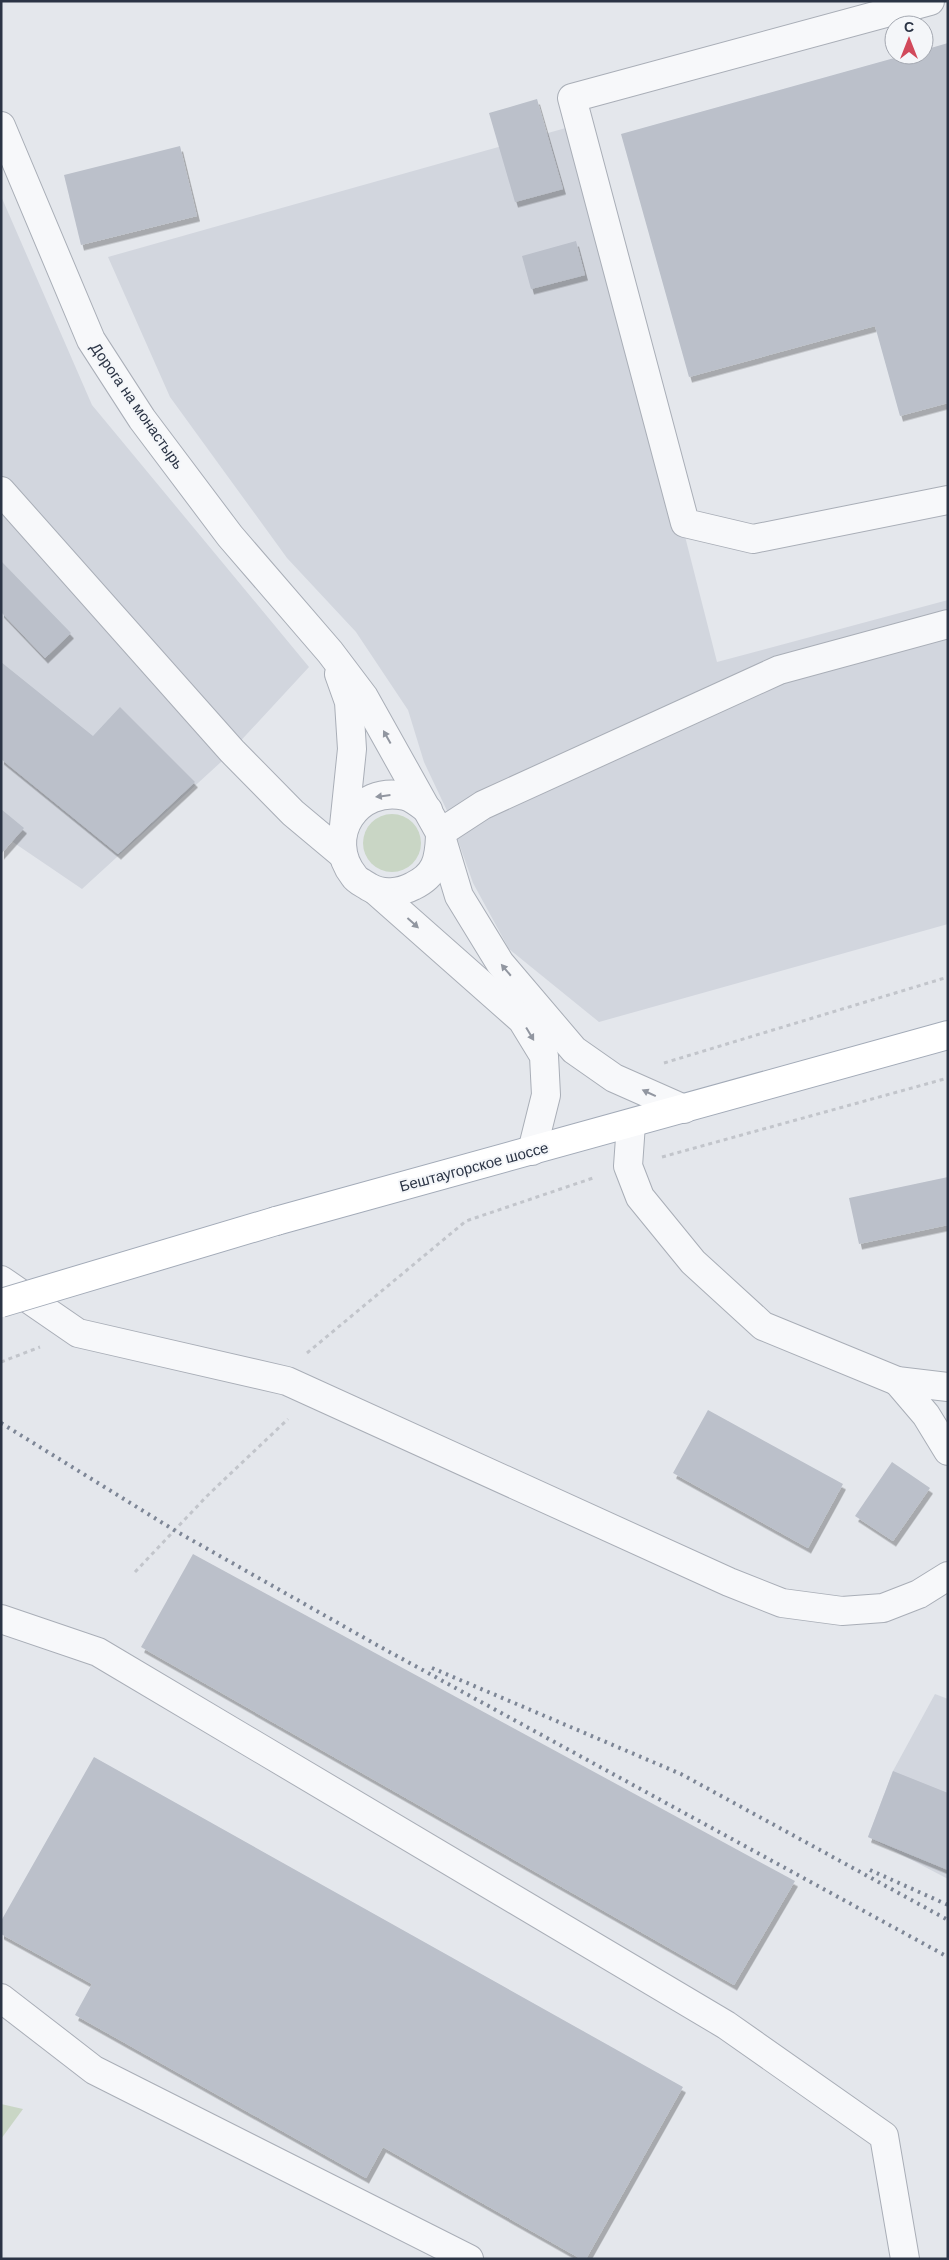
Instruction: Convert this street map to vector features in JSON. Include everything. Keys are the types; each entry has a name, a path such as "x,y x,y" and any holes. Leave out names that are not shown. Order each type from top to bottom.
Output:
{"main road":[{"name":"Бештаугорское шоссе","path":"1,1303 276,1221 631,1124 948,1034"}],"street":[{"path":"930,1 572,98 686,523 754,539 948,500"},
{"name":"Дорога на монастырь","path":"1,126 91,340 142,419 230,536 330,652 364,697 434,821 459,896 500,963 574,1050 614,1078 684,1109"},
{"path":"1,491 232,751 293,813 343,841"},
{"path":"434,821 483,805 778,670 948,624"},
{"path":"330,652 349,702 352,750 343,841 354,877 376,891 522,1020 544,1056 546,1095 532,1151"},
{"path":"343,841 357,806 380,795 406,796 434,821 439,859 425,880 402,892 376,891"},
{"path":"631,1124 628,1166 640,1197 693,1262 763,1326 897,1381 948,1387"},
{"path":"1,1280 78,1333 281,1380 729,1582 782,1603 842,1612 883,1608 919,1594 948,1576"},
{"path":"897,1381 926,1415 948,1451"},
{"path":"1,1620 98,1652 726,2025 884,2136 905,2259"},
{"path":"1,1998 94,2070 470,2259"}],"path":[{"path":"662,1063 948,977"},
{"path":"136,1572 207,1496 288,1421 281,1380 466,1221 628,1166 948,1078"}],"shaded area":[{"path":"580,124 717,662 948,600 948,924 599,1022 509,949 473,883 449,815 424,762 408,710 356,632 287,558 170,397 108,257"},
{"path":"1,196 92,405 309,667 221,762 82,889 1,834"},
{"path":"935,1694 948,1699 948,1879 868,1837 893,1771"}],"green space":[{"path":"392,814 408,819 416,827 421,843 416,859 408,867 392,872 376,867 368,859 363,843 368,827 376,819"},
{"path":"1,2104 23,2109 1,2139"}],"building":[{"path":"948,43 948,403 900,416 875,326 689,377 621,134 884,61 884,65 934,65 934,47"},
{"path":"537,99 563,189 515,202 489,113"},
{"path":"180,146 197,216 81,245 64,175"},
{"path":"576,241 585,275 531,289 522,256"},
{"path":"1,561 71,633 45,658 1,612"},
{"path":"1,662 93,736 120,707 195,782 118,854 1,759"},
{"path":"1,809 24,828 1,854"},
{"path":"948,1177 948,1225 859,1244 849,1198"},
{"path":"708,1410 843,1484 808,1548 673,1473"},
{"path":"892,1462 930,1488 893,1541 855,1516"},
{"path":"193,1554 795,1881 734,1985 141,1647"},
{"path":"94,1757 683,2087 586,2259 581,2259 383,2147 366,2178 75,2015 92,1984 1,1934 1,1921"},
{"path":"893,1771 948,1793 948,1870 868,1837"}],"railway":[{"path":"1,1423 174,1530 375,1644 948,1957"},
{"path":"432,1668 681,1774 948,1920"},
{"path":"870,1870 948,1905"}]}
